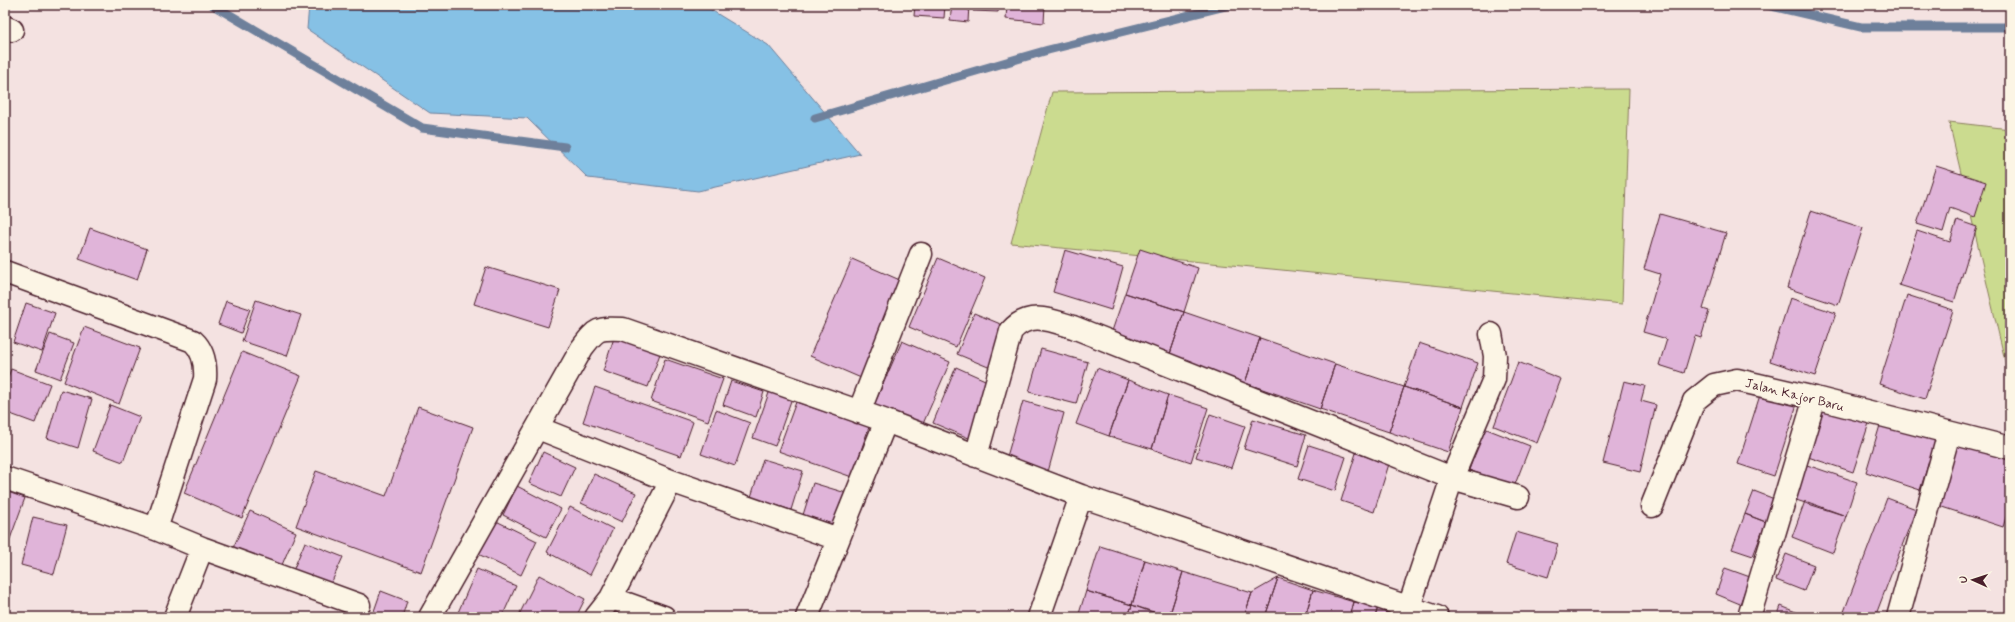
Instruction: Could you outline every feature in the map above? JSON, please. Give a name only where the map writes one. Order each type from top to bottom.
[{"type":"street","points":[[859,412],[921,254]]},
{"type":"street","points":[[5,272],[192,341],[200,347],[206,369],[205,379],[156,529]]},
{"type":"street","points":[[976,456],[1011,331],[1018,324],[1031,318],[1050,319],[1452,478],[1518,497]]},
{"type":"street","points":[[430,617],[582,348],[594,332],[604,328],[623,329],[886,421],[1081,496],[1437,617]]},
{"type":"street","points":[[1408,607],[1452,478],[1494,380],[1495,356],[1491,334]]},
{"type":"street","name":"Jalan Kajor Baru","points":[[1652,506],[1694,401],[1714,385],[1737,380],[1815,398],[2010,448]]},
{"type":"street","points":[[1749,617],[1815,398]]},
{"type":"street","points":[[807,617],[886,421]]},
{"type":"street","points":[[538,428],[671,481],[838,539]]},
{"type":"street","points":[[1898,617],[1949,433]]},
{"type":"street","points":[[5,478],[156,529],[202,548],[359,605]]},
{"type":"street","points":[[596,617],[611,598],[671,481]]},
{"type":"street","points":[[1039,617],[1081,496]]},
{"type":"street","points":[[176,617],[202,548]]},
{"type":"street","points":[[611,598],[664,617]]},
{"type":"green space","points":[[1629,89],[1622,304],[1011,243],[1052,92]]},
{"type":"green space","points":[[1949,122],[2010,129],[2010,382]]},
{"type":"water","points":[[309,5],[703,5],[768,45],[860,154],[698,191],[588,178],[527,118],[430,113],[307,29]]},
{"type":"building","points":[[915,5],[945,5],[944,18],[914,16]]},
{"type":"building","points":[[952,5],[969,5],[968,22],[950,20]]},
{"type":"building","points":[[974,5],[999,5],[998,12],[973,11]]},
{"type":"building","points":[[1007,5],[1045,5],[1044,23],[1006,19]]},
{"type":"building","points":[[1936,166],[1986,182],[1975,217],[1950,208],[1943,232],[1917,224]]},
{"type":"building","points":[[1811,211],[1863,228],[1838,305],[1787,288]]},
{"type":"building","points":[[1660,214],[1726,233],[1703,309],[1709,311],[1701,338],[1695,336],[1684,373],[1659,365],[1667,339],[1643,332],[1660,274],[1644,269]]},
{"type":"building","points":[[1957,220],[1977,227],[1954,302],[1899,285],[1917,231],[1950,242]]},
{"type":"building","points":[[90,228],[147,249],[137,280],[79,259]]},
{"type":"building","points":[[1140,249],[1198,268],[1184,312],[1125,293]]},
{"type":"building","points":[[1065,250],[1123,267],[1111,310],[1053,292]]},
{"type":"building","points":[[938,258],[985,278],[956,347],[909,327]]},
{"type":"building","points":[[852,259],[902,281],[861,378],[810,356]]},
{"type":"building","points":[[486,267],[560,290],[548,327],[474,304]]},
{"type":"building","points":[[1125,293],[1184,312],[1169,357],[1110,337]]},
{"type":"building","points":[[1907,295],[1953,310],[1925,399],[1879,384]]},
{"type":"building","points":[[1790,298],[1836,313],[1815,376],[1770,361]]},
{"type":"building","points":[[256,300],[301,315],[287,356],[242,341]]},
{"type":"building","points":[[226,301],[250,309],[241,333],[218,324]]},
{"type":"building","points":[[26,303],[55,313],[42,352],[13,342]]},
{"type":"building","points":[[1184,312],[1260,338],[1245,383],[1169,357]]},
{"type":"building","points":[[974,313],[1010,328],[993,369],[957,354]]},
{"type":"building","points":[[84,327],[140,348],[119,404],[64,382]]},
{"type":"building","points":[[50,334],[74,343],[60,379],[36,370]]},
{"type":"building","points":[[615,335],[661,351],[648,387],[603,371]]},
{"type":"building","points":[[1260,338],[1335,364],[1320,409],[1245,383]]},
{"type":"building","points":[[902,341],[950,362],[922,426],[874,405]]},
{"type":"building","points":[[1419,343],[1478,363],[1463,407],[1404,387]]},
{"type":"building","points":[[1041,349],[1088,362],[1076,404],[1029,392]]},
{"type":"building","points":[[242,352],[301,376],[242,518],[184,493]]},
{"type":"building","points":[[665,359],[723,379],[708,421],[651,401]]},
{"type":"building","points":[[1518,362],[1561,379],[1537,443],[1494,426]]},
{"type":"building","points":[[1335,364],[1404,387],[1389,432],[1320,409]]},
{"type":"building","points":[[956,367],[994,384],[971,439],[933,423]]},
{"type":"building","points":[[1097,368],[1128,380],[1109,436],[1076,424]]},
{"type":"building","points":[[11,369],[50,384],[35,423],[5,412],[5,385]]},
{"type":"building","points":[[1128,380],[1168,395],[1152,449],[1109,436]]},
{"type":"building","points":[[731,381],[764,392],[756,417],[723,405]]},
{"type":"building","points":[[1624,381],[1645,386],[1641,401],[1656,405],[1640,472],[1603,463]]},
{"type":"building","points":[[595,387],[693,422],[681,456],[583,422]]},
{"type":"building","points":[[771,387],[793,395],[775,446],[753,438]]},
{"type":"building","points":[[1404,387],[1463,407],[1448,452],[1389,432]]},
{"type":"building","points":[[61,390],[92,399],[78,448],[47,438]]},
{"type":"building","points":[[1761,392],[1797,404],[1774,476],[1738,464]]},
{"type":"building","points":[[1168,395],[1208,408],[1191,462],[1152,449]]},
{"type":"building","points":[[1023,401],[1064,413],[1048,472],[1006,460]]},
{"type":"building","points":[[796,402],[869,427],[852,477],[778,451]]},
{"type":"building","points":[[110,405],[140,417],[123,462],[93,451]]},
{"type":"building","points":[[1825,406],[1870,420],[1853,472],[1808,457]]},
{"type":"building","points":[[418,407],[473,427],[421,572],[296,526],[316,471],[386,496]]},
{"type":"building","points":[[716,410],[750,423],[735,466],[701,454]]},
{"type":"building","points":[[1210,414],[1245,426],[1231,468],[1196,457]]},
{"type":"building","points":[[1253,419],[1306,435],[1297,466],[1244,449]]},
{"type":"building","points":[[1881,422],[1936,440],[1920,490],[1866,472]]},
{"type":"building","points":[[1484,428],[1530,446],[1514,487],[1469,470]]},
{"type":"building","points":[[1957,441],[2010,458],[2010,504],[2003,527],[1936,505]]},
{"type":"building","points":[[1309,445],[1346,457],[1335,491],[1298,479]]},
{"type":"building","points":[[543,452],[575,467],[561,497],[529,483]]},
{"type":"building","points":[[1356,453],[1389,464],[1374,512],[1341,501]]},
{"type":"building","points":[[763,459],[803,471],[791,510],[751,497]]},
{"type":"building","points":[[1804,464],[1857,482],[1846,516],[1793,499]]},
{"type":"building","points":[[594,474],[636,493],[622,522],[581,503]]},
{"type":"building","points":[[813,483],[846,493],[836,525],[803,515]]},
{"type":"building","points":[[517,486],[561,509],[546,537],[503,515]]},
{"type":"building","points":[[5,491],[25,498],[10,539],[5,537]]},
{"type":"building","points":[[1754,491],[1777,500],[1768,523],[1745,514]]},
{"type":"building","points":[[1887,498],[1916,509],[1875,617],[1842,617]]},
{"type":"building","points":[[1805,501],[1846,516],[1833,553],[1792,537]]},
{"type":"building","points":[[570,507],[613,529],[590,575],[547,552]]},
{"type":"building","points":[[250,511],[296,532],[279,572],[232,550]]},
{"type":"building","points":[[1745,514],[1766,522],[1753,556],[1732,549]]},
{"type":"building","points":[[33,517],[67,525],[54,574],[21,565]]},
{"type":"building","points":[[490,518],[537,541],[521,575],[474,552]]},
{"type":"building","points":[[1516,532],[1558,544],[1548,577],[1506,564]]},
{"type":"building","points":[[305,542],[343,557],[329,588],[292,573]]},
{"type":"building","points":[[1100,546],[1145,560],[1132,605],[1086,591]]},
{"type":"building","points":[[1786,554],[1814,565],[1804,591],[1776,580]]},
{"type":"building","points":[[1145,560],[1183,572],[1169,617],[1132,605]]},
{"type":"building","points":[[1725,568],[1750,577],[1740,604],[1716,594]]},
{"type":"building","points":[[477,569],[516,586],[502,617],[456,617]]},
{"type":"building","points":[[1183,572],[1252,593],[1244,617],[1169,617]]},
{"type":"building","points":[[539,575],[585,599],[576,617],[518,617]]},
{"type":"building","points":[[1278,578],[1313,590],[1305,617],[1265,617]]},
{"type":"building","points":[[1278,578],[1265,617],[1244,617],[1252,593]]},
{"type":"building","points":[[1313,590],[1354,602],[1350,617],[1305,617]]},
{"type":"building","points":[[381,591],[407,601],[402,617],[381,617],[373,614]]},
{"type":"building","points":[[1086,591],[1132,605],[1128,617],[1078,617]]},
{"type":"building","points":[[1354,602],[1378,607],[1375,617],[1350,617]]},
{"type":"building","points":[[1132,605],[1165,617],[1128,617]]},
{"type":"building","points":[[1781,606],[1808,617],[1777,617]]},
{"type":"building","points":[[1378,607],[1411,617],[1375,617]]},
{"type":"waterway","points":[[213,5],[422,128],[565,147]]},
{"type":"waterway","points":[[815,118],[1048,50],[1230,5]]},
{"type":"waterway","points":[[1767,5],[1861,27],[2010,27]]}]
